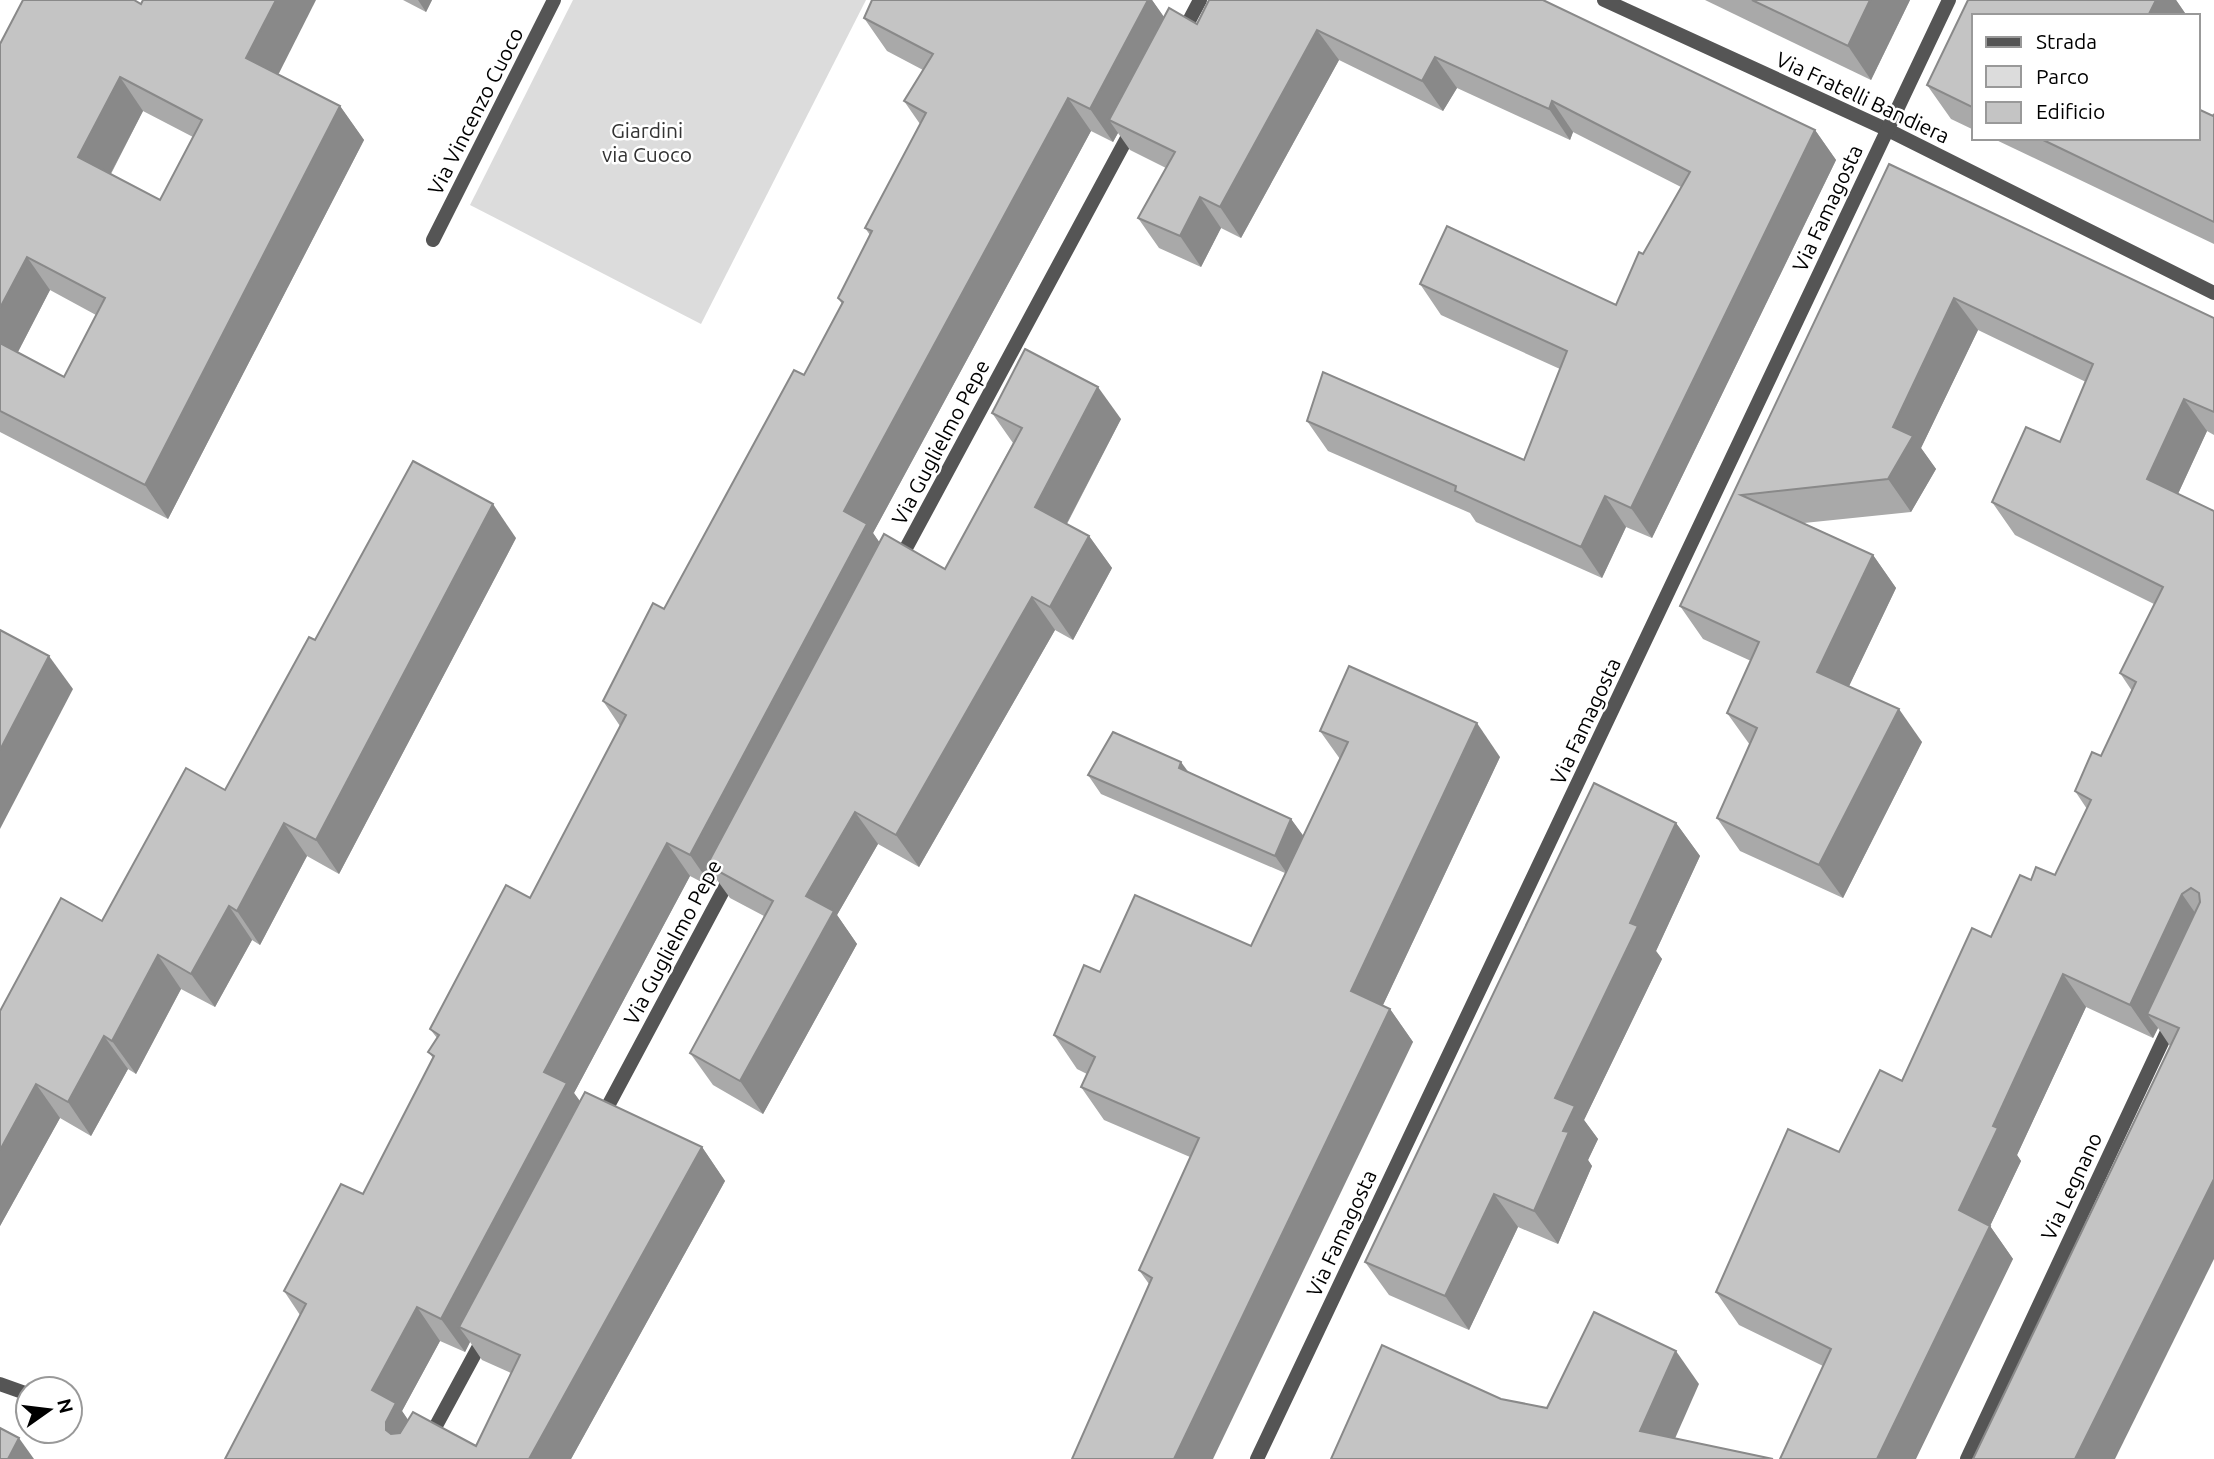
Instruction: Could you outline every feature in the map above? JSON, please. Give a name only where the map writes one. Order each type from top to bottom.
[{"type":"street","name":"Via Vincenzo Cuoco","points":[[433,240],[554,0]]},
{"type":"street","points":[[1174,49],[1200,0]]},
{"type":"street","name":"Via Fratelli Bandiera","points":[[1604,0],[1888,130],[2214,293]]},
{"type":"street","name":"Via Famagosta","points":[[1257,1459],[1950,0]]},
{"type":"street","name":"Via Guglielmo Pepe","points":[[891,576],[1141,110]]},
{"type":"street","name":"Via Guglielmo Pepe","points":[[596,1128],[740,858]]},
{"type":"street","name":"Via Legnano","points":[[1967,1459],[2179,1006]]},
{"type":"street","points":[[418,1459],[491,1324]]},
{"type":"green space","name":"Giardini via Cuoco","points":[[573,0],[866,0],[701,324],[470,205]]},
{"type":"building","points":[[23,0],[134,0],[141,4],[143,0],[276,0],[246,58],[340,106],[145,485],[0,411],[0,343],[64,377],[105,298],[27,257],[0,308],[0,44]],"holes":[[[120,77],[202,120],[160,200],[78,157]]]},
{"type":"building","points":[[872,0],[1148,0],[1090,109],[1068,98],[844,511],[867,524],[690,855],[667,843],[544,1072],[567,1083],[441,1319],[417,1307],[372,1390],[396,1403],[386,1422],[386,1430],[391,1434],[400,1433],[413,1412],[476,1446],[520,1355],[459,1327],[585,1092],[702,1147],[529,1459],[225,1459],[306,1304],[284,1291],[341,1184],[363,1194],[434,1056],[428,1052],[439,1035],[430,1029],[506,885],[530,898],[626,715],[603,701],[653,603],[664,609],[794,370],[804,375],[843,302],[838,298],[872,231],[865,228],[926,113],[904,101],[933,54],[864,18]]},
{"type":"building","points":[[1209,0],[1543,0],[1815,130],[1631,508],[1605,496],[1581,547],[1455,491],[1456,486],[1307,421],[1323,372],[1524,460],[1567,351],[1420,284],[1447,226],[1616,305],[1639,252],[1643,254],[1690,172],[1552,101],[1549,109],[1435,57],[1422,81],[1317,30],[1220,207],[1200,197],[1180,236],[1138,218],[1175,152],[1109,120],[1169,8],[1197,24]]},
{"type":"building","points":[[1752,0],[1870,0],[1848,46]]},
{"type":"building","points":[[1968,0],[2156,0],[2149,14],[1972,14],[1972,107],[1927,85]]},
{"type":"building","points":[[2200,110],[2213,116],[2214,114],[2214,222],[2043,140],[2200,140]]},
{"type":"building","points":[[1889,164],[2214,318],[2214,412],[2184,399],[2147,479],[2214,511],[2214,1179],[2075,1459],[1973,1459],[2179,1028],[2147,1014],[2200,902],[2199,893],[2191,888],[2182,894],[2130,1005],[2063,974],[1993,1126],[1998,1128],[1959,1210],[1990,1226],[1877,1459],[1780,1459],[1831,1349],[1716,1292],[1788,1129],[1839,1152],[1880,1070],[1902,1081],[1972,928],[1991,937],[2020,875],[2031,880],[2036,867],[2055,875],[2091,800],[2075,791],[2092,752],[2101,756],[2136,682],[2120,673],[2163,587],[1992,502],[2026,427],[2060,442],[2093,364],[1954,298],[1893,427],[1913,436],[1888,479],[1741,495],[1873,555],[1817,672],[1899,709],[1819,865],[1717,818],[1757,728],[1727,713],[1759,642],[1680,606]]},
{"type":"building","points":[[1025,349],[1098,387],[1035,507],[1089,536],[1050,607],[1032,597],[896,835],[855,812],[806,896],[834,911],[740,1081],[690,1053],[773,901],[707,865],[884,534],[945,569],[1022,428],[992,413]]},
{"type":"building","points":[[413,461],[493,504],[316,840],[284,823],[237,911],[229,906],[191,974],[158,955],[112,1041],[104,1036],[68,1102],[36,1084],[0,1150],[0,1011],[61,898],[102,921],[186,768],[225,790],[309,637],[315,640]]},
{"type":"building","points":[[0,630],[49,656],[0,750]]},
{"type":"building","points":[[1349,666],[1477,723],[1351,991],[1390,1009],[1174,1459],[1072,1459],[1152,1278],[1139,1270],[1199,1138],[1081,1087],[1095,1057],[1054,1035],[1084,965],[1100,972],[1135,895],[1251,946],[1348,742],[1320,731]]},
{"type":"building","points":[[1113,732],[1181,762],[1179,768],[1291,819],[1275,856],[1088,775]]},
{"type":"building","points":[[1594,783],[1676,823],[1630,923],[1638,926],[1555,1098],[1575,1106],[1563,1131],[1569,1132],[1534,1211],[1494,1194],[1445,1296],[1365,1262]]},
{"type":"building","points":[[1594,1312],[1676,1351],[1640,1431],[1773,1459],[1331,1459],[1382,1345],[1501,1399],[1547,1408]]},
{"type":"building","points":[[0,1428],[14,1435],[15,1445],[8,1459],[0,1459]]}]
